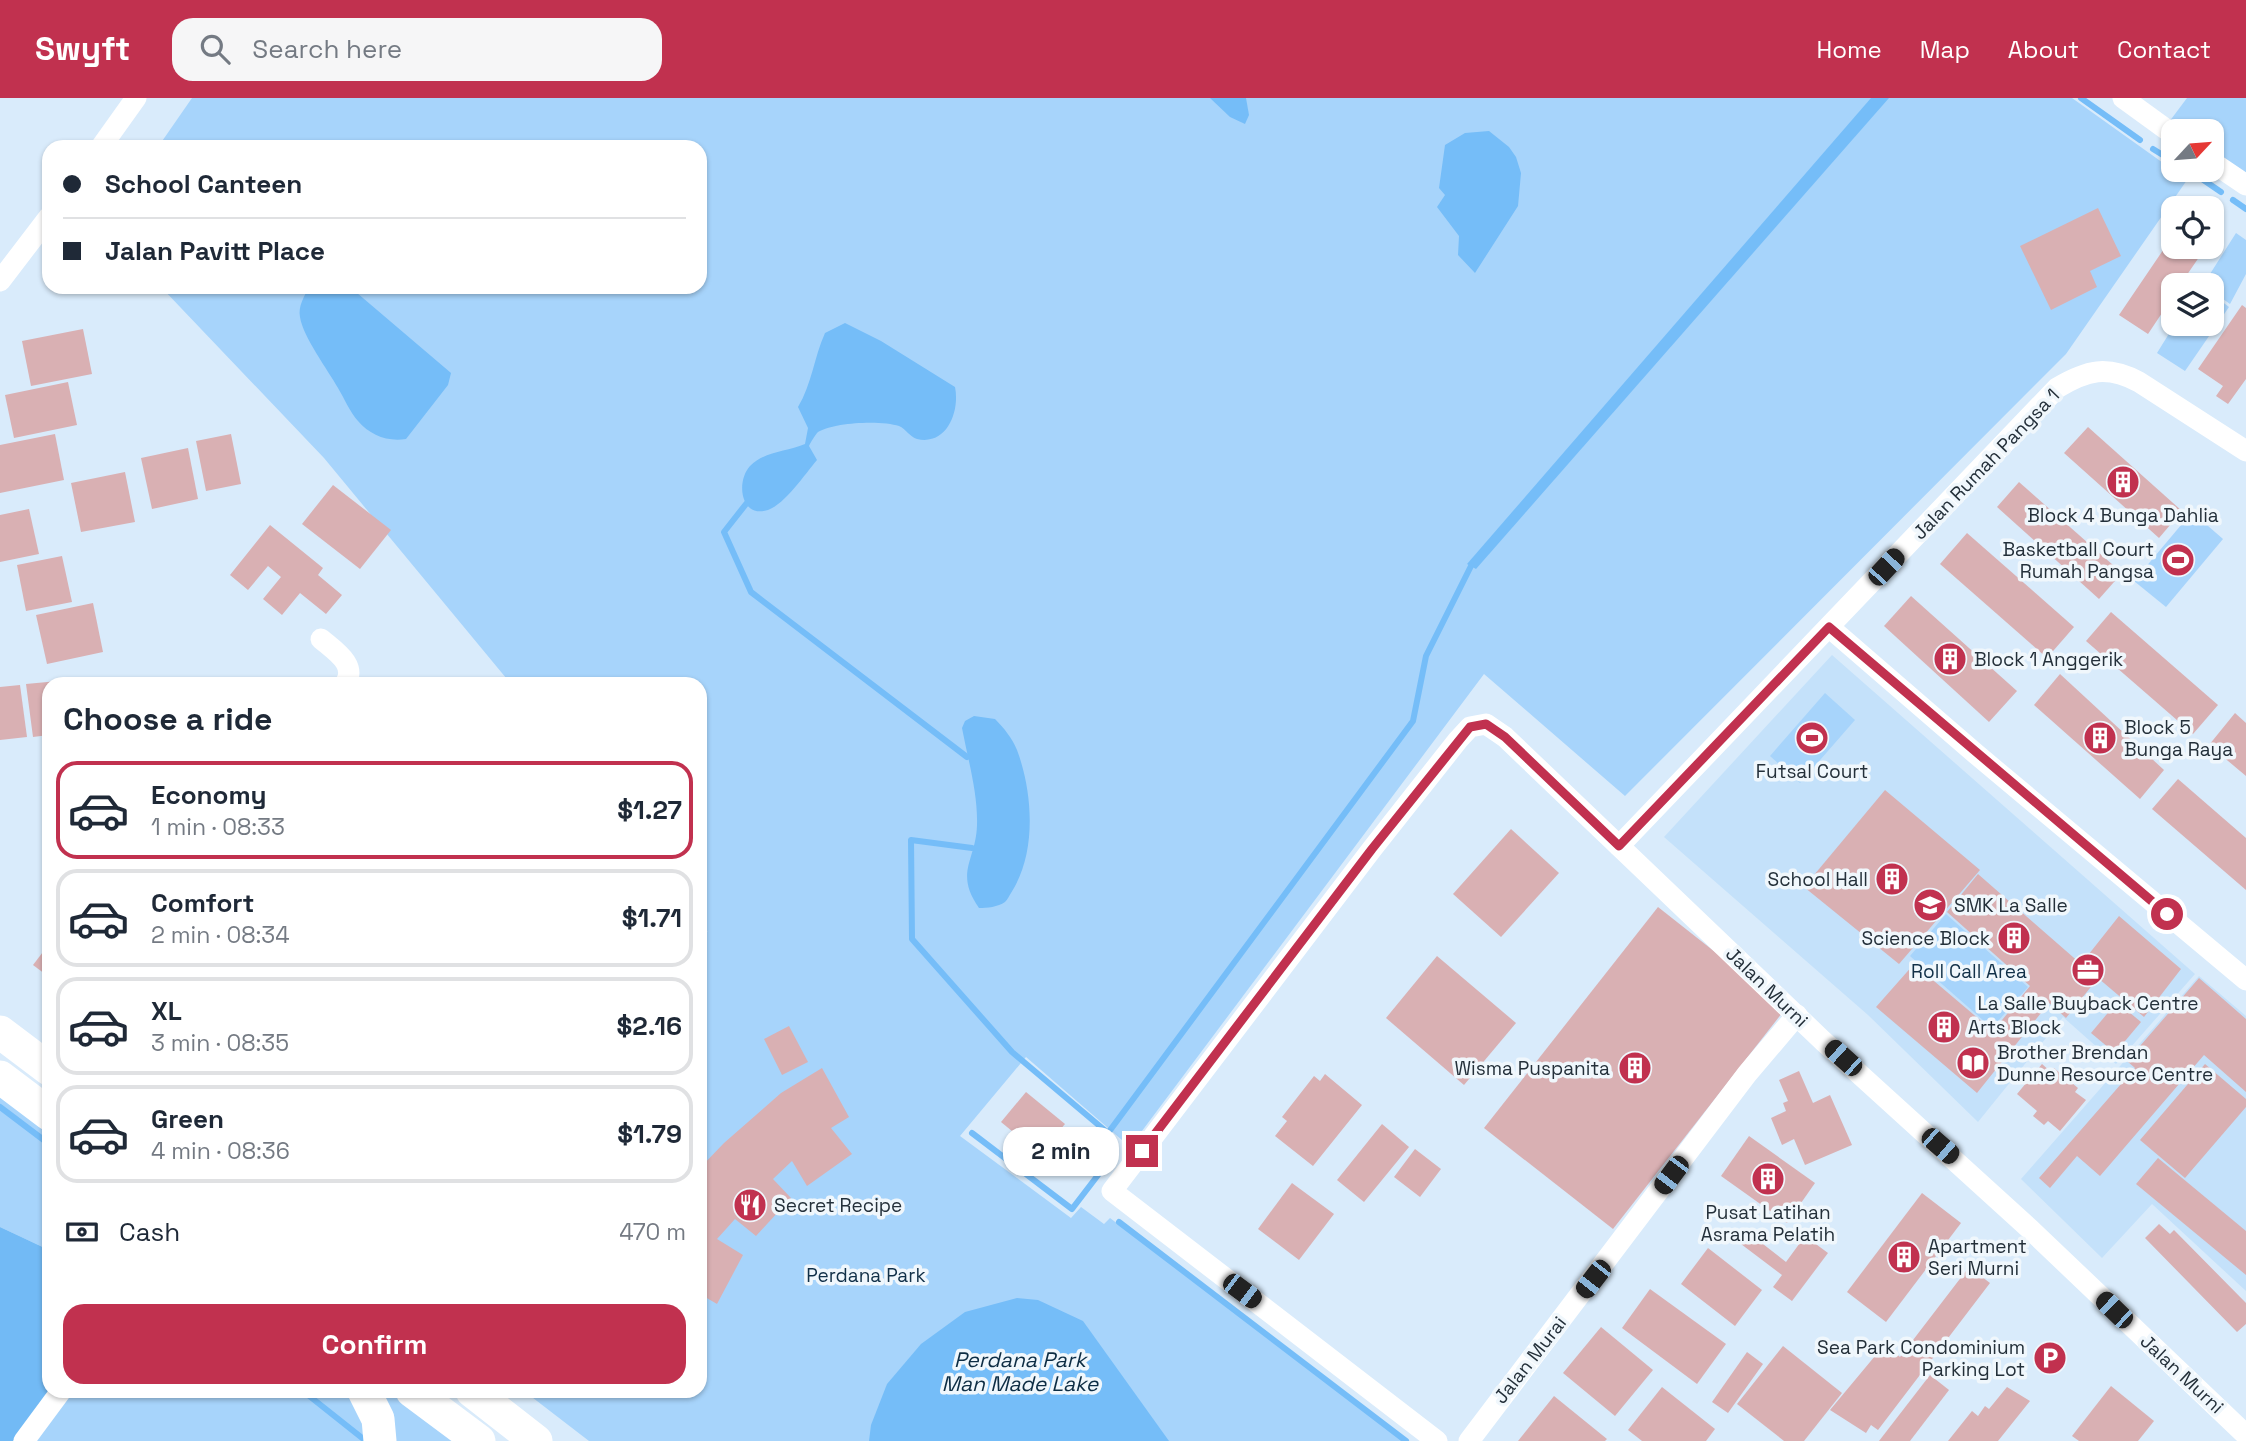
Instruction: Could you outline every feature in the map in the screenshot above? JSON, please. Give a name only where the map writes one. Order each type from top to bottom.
[{"type":"main road","points":[[0,1031],[42,1064]]},
{"type":"main road","points":[[0,1077],[42,1109]]},
{"type":"main road","points":[[368,1398],[378,1419],[380,1441]]},
{"type":"main road","points":[[421,1398],[479,1441]]},
{"type":"main road","points":[[481,1398],[536,1441]]},
{"type":"street","points":[[106,140],[136,98]]},
{"type":"street","points":[[2123,98],[2161,126]]},
{"type":"street","points":[[2224,170],[2246,185]]},
{"type":"street","points":[[0,281],[42,226]]},
{"type":"street","name":"Jalan Rumah Pangsa 1","points":[[1619,846],[2057,388],[2078,376],[2101,371],[2121,373],[2246,451]]},
{"type":"street","points":[[1829,627],[2246,980]]},
{"type":"street","points":[[321,639],[343,657],[349,667],[349,677]]},
{"type":"street","name":"Jalan Murni","points":[[1437,1441],[1112,1191],[1458,740],[1470,727],[1486,724],[1505,737],[1797,1015],[2031,1230],[2246,1435]]},
{"type":"street","name":"Jalan Murai","points":[[1469,1441],[1747,1074],[1797,1015]]},
{"type":"street","points":[[24,1441],[56,1398]]},
{"type":"shaded area","name":"SMK La Salle","points":[[1832,655],[2195,974],[2116,1064],[2063,1017],[1978,1122],[1868,1015],[1664,837]]},
{"type":"shaded area","points":[[2199,976],[2246,1016],[2246,1291],[2152,1204],[2102,1258],[2021,1179]]},
{"type":"shaded area","points":[[0,1227],[42,1247],[42,1398],[45,1398],[13,1441],[0,1441]]},
{"type":"green space","name":"Perdana Park","points":[[192,98],[2072,98],[2161,161],[2161,182],[2186,182],[2176,196],[2161,196],[2161,217],[2066,354],[1625,796],[1484,674],[1130,1147],[1026,1057],[960,1136],[1071,1218],[1081,1207],[1104,1224],[1110,1218],[1404,1441],[589,1441],[533,1398],[707,1398],[707,677],[505,677],[324,458],[168,294],[707,294],[707,140],[163,140]]},
{"type":"green space","points":[[2187,98],[2246,98],[2246,176],[2224,160],[2224,119],[2171,119]]},
{"type":"green space","points":[[2236,233],[2246,240],[2246,274],[2230,304],[2224,300],[2224,273],[2211,273],[2220,259],[2224,259],[2224,252]]},
{"type":"green space","points":[[2168,336],[2209,336],[2185,371],[2157,353]]},
{"type":"green space","name":"Basketball Court Rumah Pangsa","points":[[2192,512],[2223,539],[2166,607],[2134,581]]},
{"type":"green space","name":"Futsal Court","points":[[1825,693],[1855,720],[1800,783],[1770,756]]},
{"type":"green space","name":"Roll Call Area","points":[[1946,914],[2028,987],[1992,1028],[1910,956]]},
{"type":"green space","points":[[0,1093],[42,1126],[42,1247],[0,1227]]},
{"type":"green space","points":[[66,1398],[354,1398],[369,1441],[34,1441]]},
{"type":"green space","points":[[378,1398],[398,1398],[453,1441],[393,1441]]},
{"type":"water","points":[[1210,98],[1246,98],[1249,115],[1245,124],[1230,117]]},
{"type":"water","points":[[1871,98],[1889,98],[1476,569],[1467,564]]},
{"type":"water","points":[[1489,131],[1509,147],[1516,157],[1521,173],[1518,206],[1475,273],[1458,255],[1459,236],[1437,207],[1445,195],[1439,188],[1445,145],[1465,133]]},
{"type":"water","points":[[306,294],[358,294],[451,373],[448,385],[406,439],[373,434],[352,413],[302,325],[302,302]]},
{"type":"water","points":[[845,323],[881,341],[955,387],[955,406],[949,425],[944,432],[927,440],[917,439],[899,426],[891,424],[858,423],[825,429],[818,432],[809,446],[817,460],[788,495],[768,510],[751,509],[743,497],[743,480],[746,473],[750,466],[762,457],[805,444],[808,428],[798,407],[807,389],[825,333]]},
{"type":"water","points":[[974,716],[995,719],[1017,750],[1026,785],[1030,823],[1025,860],[1011,893],[1005,902],[982,908],[979,908],[972,896],[967,875],[976,837],[977,813],[962,728],[965,721]]},
{"type":"water","name":"Perdana Park Man Made Lake","points":[[1017,1298],[1038,1300],[1083,1321],[1169,1441],[869,1441],[871,1425],[887,1384],[921,1344],[965,1312]]},
{"type":"building","points":[[2098,208],[2121,256],[2090,271],[2097,287],[2051,310],[2020,246]]},
{"type":"building","points":[[2161,253],[2161,259],[2198,259],[2188,273],[2161,273],[2161,314],[2148,334],[2119,315]]},
{"type":"building","points":[[2242,305],[2246,308],[2246,379],[2228,404],[2216,396],[2223,386],[2198,369],[2221,336],[2224,336],[2224,331]]},
{"type":"building","points":[[83,329],[92,374],[31,386],[22,341]]},
{"type":"building","points":[[68,382],[77,425],[14,438],[5,395]]},
{"type":"building","name":"Block 4 Bunga Dahlia","points":[[2088,427],[2182,511],[2159,538],[2064,453]]},
{"type":"building","points":[[55,434],[64,480],[0,493],[0,445]]},
{"type":"building","points":[[231,434],[241,484],[206,491],[196,441]]},
{"type":"building","points":[[188,448],[198,499],[152,509],[141,458]]},
{"type":"building","points":[[125,472],[135,522],[81,532],[71,483]]},
{"type":"building","points":[[2019,482],[2122,573],[2099,599],[1997,507]]},
{"type":"building","points":[[333,485],[391,530],[360,569],[302,524]]},
{"type":"building","points":[[29,509],[39,554],[0,562],[0,515]]},
{"type":"building","points":[[270,525],[323,568],[318,575],[342,595],[326,614],[300,593],[282,615],[263,599],[281,577],[268,566],[248,590],[230,575]]},
{"type":"building","points":[[1967,533],[2074,627],[2047,658],[1940,564]]},
{"type":"building","points":[[62,556],[72,602],[26,611],[17,565]]},
{"type":"building","name":"Block 1 Anggerik","points":[[1911,596],[2017,691],[1989,722],[1884,626]]},
{"type":"building","points":[[93,603],[103,652],[47,664],[36,615]]},
{"type":"building","points":[[2111,612],[2218,705],[2193,734],[2086,641]]},
{"type":"building","name":"Block 5 Bunga Raya","points":[[2060,674],[2164,770],[2140,799],[2034,705]]},
{"type":"building","points":[[42,682],[42,736],[33,737],[26,684]]},
{"type":"building","points":[[20,685],[27,737],[0,740],[0,687]]},
{"type":"building","points":[[2235,713],[2246,723],[2246,776],[2209,745]]},
{"type":"building","points":[[2178,779],[2246,838],[2246,890],[2152,809]]},
{"type":"building","name":"School Hall","points":[[1885,790],[1980,870],[1899,964],[1804,887]]},
{"type":"building","points":[[1511,829],[1559,873],[1501,937],[1453,894]]},
{"type":"building","points":[[1978,874],[2081,964],[2119,916],[2181,969],[2144,1017],[2098,978],[2066,1018],[2049,1003],[1977,1093],[1876,1007],[1914,964],[1993,1031],[2030,986],[1947,912]]},
{"type":"building","name":"Wisma Puspanita","points":[[1658,907],[1786,1008],[1613,1229],[1484,1128]]},
{"type":"building","points":[[42,953],[42,972],[33,965]]},
{"type":"building","points":[[1437,956],[1516,1023],[1464,1085],[1386,1018]]},
{"type":"building","points":[[2199,978],[2246,1019],[2246,1092],[2204,1055],[2100,1176],[2077,1156],[2050,1188],[2039,1178],[2135,1068],[2127,1061]]},
{"type":"building","points":[[2117,1002],[2141,1022],[2115,1053],[2091,1033]]},
{"type":"building","points":[[789,1026],[808,1062],[782,1075],[764,1039]]},
{"type":"building","points":[[2042,1064],[2051,1072],[2054,1068],[2078,1088],[2075,1092],[2086,1100],[2060,1131],[2048,1121],[2044,1125],[2033,1116],[2037,1111],[2017,1094]]},
{"type":"building","points":[[2205,1064],[2246,1099],[2246,1107],[2185,1178],[2140,1140]]},
{"type":"building","points":[[822,1068],[849,1117],[831,1128],[852,1154],[807,1186],[792,1161],[773,1179],[791,1198],[756,1236],[735,1219],[717,1239],[743,1255],[717,1304],[707,1298],[707,1161],[781,1093]]},
{"type":"building","points":[[1799,1071],[1813,1103],[1830,1095],[1852,1145],[1805,1165],[1794,1139],[1782,1145],[1771,1118],[1786,1111],[1783,1103],[1788,1101],[1779,1080]]},
{"type":"building","points":[[1325,1074],[1362,1105],[1313,1166],[1275,1136],[1287,1121],[1282,1117],[1314,1076],[1320,1081]]},
{"type":"building","points":[[1026,1092],[1065,1124],[1040,1154],[1001,1122]]},
{"type":"building","points":[[1382,1124],[1409,1147],[1364,1202],[1337,1180]]},
{"type":"building","name":"Pusat Latihan Asrama Pelatih","points":[[1749,1136],[1815,1183],[1787,1223],[1721,1176]]},
{"type":"building","points":[[1415,1149],[1441,1169],[1420,1197],[1394,1177]]},
{"type":"building","points":[[2158,1158],[2246,1231],[2246,1275],[2136,1184]]},
{"type":"building","points":[[1292,1183],[1334,1214],[1299,1260],[1258,1229]]},
{"type":"building","name":"Apartment Seri Murni","points":[[1922,1193],[1961,1223],[1886,1322],[1847,1292]]},
{"type":"building","points":[[2159,1224],[2170,1234],[2174,1230],[2246,1303],[2246,1324],[2237,1332],[2145,1238]]},
{"type":"building","points":[[1745,1230],[1786,1262],[1805,1236],[1828,1253],[1792,1301],[1773,1287],[1782,1275],[1737,1241]]},
{"type":"building","points":[[1708,1248],[1762,1290],[1735,1326],[1681,1284]]},
{"type":"building","points":[[1969,1267],[1990,1283],[1878,1430],[1871,1425],[1866,1433],[1830,1410],[1885,1344],[1900,1357]]},
{"type":"building","points":[[1650,1289],[1726,1344],[1697,1384],[1622,1328]]},
{"type":"building","points":[[1601,1327],[1653,1370],[1615,1416],[1563,1373]]},
{"type":"building","points":[[1783,1346],[1842,1393],[1804,1441],[1784,1441],[1737,1404]]},
{"type":"building","points":[[1747,1352],[1763,1364],[1728,1413],[1712,1402]]},
{"type":"building","points":[[1930,1375],[1949,1390],[1910,1441],[1879,1441]]},
{"type":"building","points":[[2111,1386],[2154,1421],[2138,1441],[2079,1441],[2072,1436]]},
{"type":"building","points":[[1662,1387],[1715,1429],[1706,1441],[1642,1441],[1628,1430]]},
{"type":"building","points":[[2007,1387],[2030,1401],[1998,1441],[1948,1441],[1972,1411],[1978,1416],[1985,1406],[1989,1409]]},
{"type":"building","points":[[1554,1396],[1607,1439],[1518,1441]]},
{"type":"waterway","points":[[2081,98],[2140,140]]},
{"type":"waterway","points":[[2153,149],[2161,154]]},
{"type":"waterway","points":[[2206,182],[2221,192]]},
{"type":"waterway","points":[[2233,200],[2246,209]]},
{"type":"waterway","points":[[746,504],[724,532],[751,592],[967,757]]},
{"type":"waterway","points":[[972,1133],[1072,1209],[1108,1162],[1108,1133],[1413,721],[1426,656],[1471,566]]},
{"type":"waterway","points":[[972,848],[911,840],[912,939],[1012,1052],[1108,1133]]},
{"type":"waterway","points":[[0,1107],[42,1139]]},
{"type":"waterway","points":[[1119,1222],[1406,1441]]},
{"type":"waterway","points":[[312,1398],[366,1441]]},
{"type":"place","name":"Block 4 Bunga Dahlia","points":[[2123,482]]},
{"type":"place","name":"Basketball Court Rumah Pangsa","points":[[2178,560]]},
{"type":"place","name":"Block 1 Anggerik","points":[[1950,659]]},
{"type":"place","name":"Futsal Court","points":[[1812,738]]},
{"type":"place","name":"Block 5 Bunga Raya","points":[[2100,738]]},
{"type":"place","name":"School Hall","points":[[1892,879]]},
{"type":"place","name":"SMK La Salle","points":[[1930,905]]},
{"type":"place","name":"Science Block","points":[[2014,938]]},
{"type":"place","name":"La Salle Buyback Centre","points":[[2088,970]]},
{"type":"place","name":"Arts Block","points":[[1944,1027]]},
{"type":"place","name":"Brother Brendan Dunne Resource Centre","points":[[1973,1063]]},
{"type":"place","name":"Wisma Puspanita","points":[[1635,1068]]},
{"type":"place","name":"Pusat Latihan Asrama Pelatih","points":[[1768,1179]]},
{"type":"place","name":"Secret Recipe","points":[[750,1205]]},
{"type":"place","name":"Apartment Seri Murni","points":[[1904,1257]]},
{"type":"place","name":"Sea Park Condominium Parking Lot","points":[[2050,1358]]},
{"type":"route","points":[[1142,1151],[1372,849],[1470,727],[1486,724],[1505,737],[1619,846],[1829,627],[2167,914]]}]
